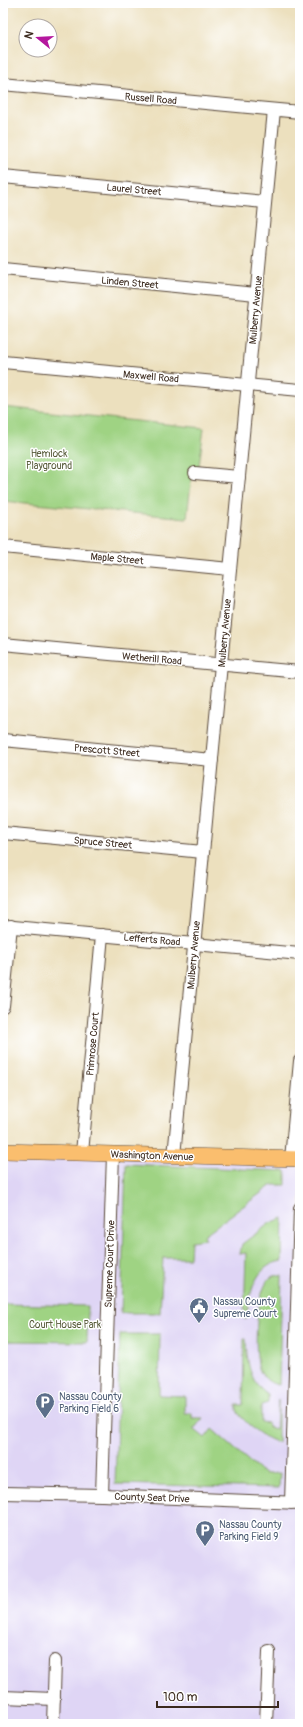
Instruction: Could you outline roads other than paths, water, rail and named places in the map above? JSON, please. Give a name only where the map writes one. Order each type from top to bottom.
[{"type":"main road","name":"Washington Avenue","points":[[3,1150],[295,1159]]},
{"type":"street","name":"Russell Road","points":[[3,84],[300,112]]},
{"type":"street","name":"Mulberry Avenue","points":[[174,1156],[274,110]]},
{"type":"street","name":"Laurel Street","points":[[3,177],[265,202]]},
{"type":"street","name":"Linden Street","points":[[3,269],[256,294]]},
{"type":"street","name":"Maxwell Road","points":[[3,362],[300,390]]},
{"type":"street","points":[[195,473],[239,477]]},
{"type":"street","name":"Maple Street","points":[[3,548],[230,569]]},
{"type":"street","name":"Wetherill Road","points":[[3,644],[300,672]]},
{"type":"street","name":"Prescott Street","points":[[3,740],[212,760]]},
{"type":"street","name":"Spruce Street","points":[[3,833],[203,852]]},
{"type":"street","points":[[3,1006],[7,926]]},
{"type":"street","name":"Lefferts Road","points":[[7,926],[300,954]]},
{"type":"street","name":"Primrose Court","points":[[82,1153],[102,935]]},
{"type":"street","points":[[295,1159],[300,1061]]},
{"type":"street","name":"Supreme Court Drive","points":[[102,1495],[113,1154]]},
{"type":"street","points":[[296,1503],[300,1208]]},
{"type":"street","name":"County Seat Drive","points":[[3,1493],[102,1495],[296,1503]]},
{"type":"street","points":[[266,1724],[269,1651]]},
{"type":"street","points":[[53,1724],[55,1661]]},
{"type":"street","points":[[3,1697],[54,1699]]},
{"type":"place","name":"Nassau County Supreme Court","points":[[199,1324]]},
{"type":"place","name":"Nassau County Parking Field 6","points":[[45,1419]]},
{"type":"place","name":"Nassau County Parking Field 9","points":[[205,1547]]},
{"type":"park label","name":"Hemlock Playground","points":[[49,458]]},
{"type":"park label","name":"Court House Park","points":[[65,1324]]}]
